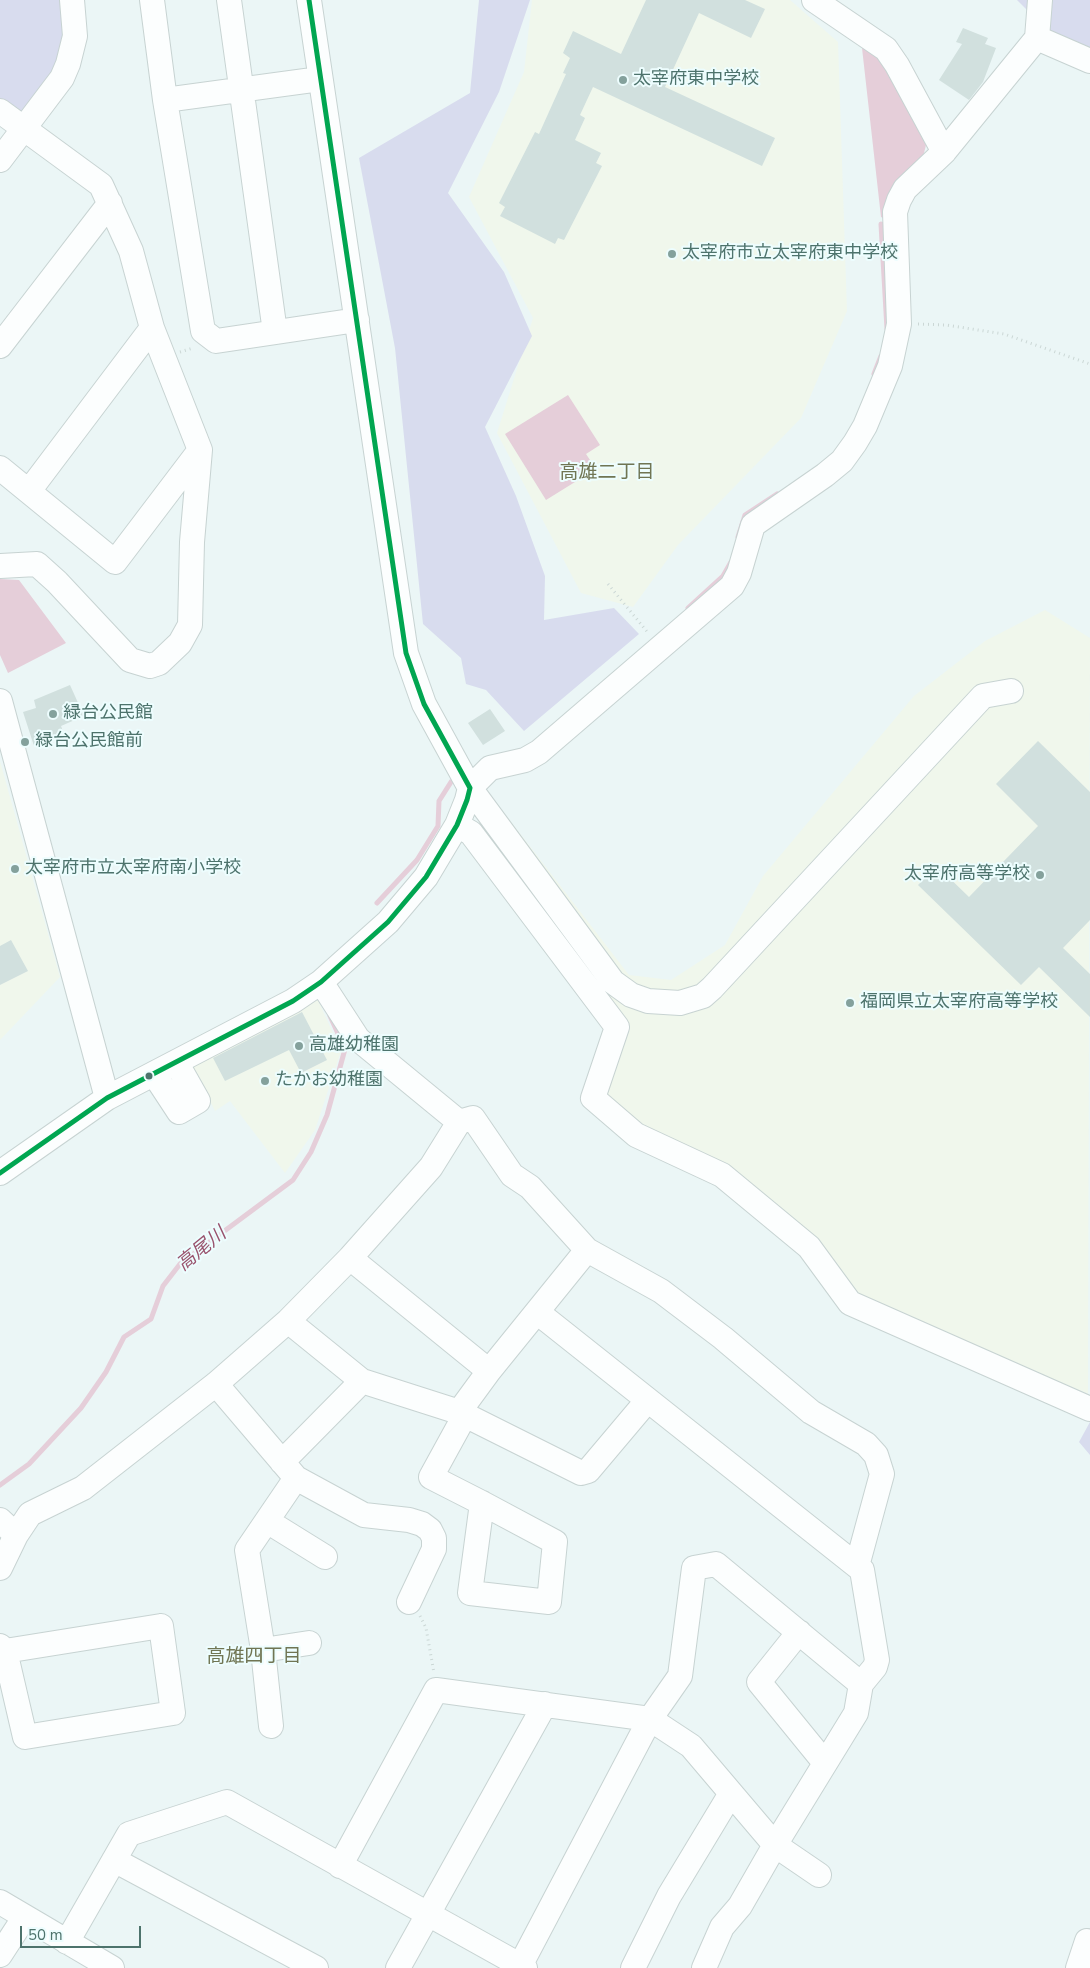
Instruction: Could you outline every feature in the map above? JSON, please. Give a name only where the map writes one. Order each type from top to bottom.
[{"type":"street","points":[[0,160],[62,78],[68,64],[75,36],[72,0]]},
{"type":"street","points":[[152,0],[165,100],[203,331],[216,341],[357,320]]},
{"type":"street","points":[[229,0],[275,332]]},
{"type":"street","points":[[309,0],[406,653],[424,704],[470,788],[613,982],[631,995],[648,1001],[680,1003],[703,996],[983,696],[1011,691]]},
{"type":"street","points":[[814,0],[886,49],[897,65],[944,152]]},
{"type":"street","points":[[0,1173],[107,1098],[293,1001],[321,982],[388,922],[426,877],[457,825],[470,788],[490,768],[525,760],[539,752],[732,586],[740,574],[753,524],[825,475],[842,461],[855,444],[865,426],[890,366],[899,324],[896,212],[905,189],[944,152],[1036,38],[1040,0]]},
{"type":"street","points":[[1036,38],[1090,61]]},
{"type":"street","points":[[165,100],[320,78]]},
{"type":"street","points":[[0,111],[101,185],[131,251],[152,328],[200,450],[192,542],[190,625],[180,643],[159,663],[150,666],[130,660],[57,582],[37,564],[0,566]]},
{"type":"street","points":[[0,346],[110,202]]},
{"type":"street","points":[[29,491],[152,328]]},
{"type":"street","points":[[0,468],[116,562],[200,450]]},
{"type":"street","points":[[1,705],[107,1098]]},
{"type":"street","points":[[457,825],[471,833],[617,1027],[593,1098],[636,1135],[722,1175],[808,1247],[850,1303],[1090,1409]]},
{"type":"street","points":[[321,982],[358,1039],[460,1122]]},
{"type":"street","points":[[154,1074],[178,1112],[198,1101],[176,1062]]},
{"type":"street","points":[[0,1568],[8,1527],[83,1488],[216,1384],[288,1321],[350,1258],[431,1167],[460,1122],[473,1118],[512,1175],[530,1187],[587,1250],[661,1291],[723,1338],[811,1412],[866,1444],[876,1455],[882,1474],[857,1566]]},
{"type":"street","points":[[482,1504],[470,1592],[549,1602],[555,1542],[431,1477],[462,1414],[489,1371],[587,1250]]},
{"type":"street","points":[[350,1258],[489,1371]]},
{"type":"street","points":[[537,1312],[862,1570],[877,1660],[875,1667],[861,1684],[856,1713],[740,1906],[722,1927],[704,1968]]},
{"type":"street","points":[[288,1321],[362,1381],[462,1414],[581,1473],[588,1471],[647,1401]]},
{"type":"street","points":[[271,1726],[263,1650],[247,1550],[267,1521],[289,1470],[362,1381]]},
{"type":"street","points":[[216,1384],[289,1470],[364,1515],[409,1520],[422,1524],[430,1530],[434,1538],[434,1549],[409,1602]]},
{"type":"street","points":[[267,1521],[325,1557]]},
{"type":"street","points":[[67,1942],[129,1834],[227,1802],[523,1967],[650,1719],[680,1676],[694,1568],[716,1564],[861,1684]]},
{"type":"street","points":[[161,1626],[173,1713],[25,1737],[2,1649],[161,1626]]},
{"type":"street","points":[[799,1632],[759,1682],[826,1763]]},
{"type":"street","points":[[263,1650],[309,1643]]},
{"type":"street","points":[[340,1866],[436,1690],[650,1719],[691,1746],[730,1795],[775,1846],[819,1875]]},
{"type":"street","points":[[398,1968],[545,1704]]},
{"type":"street","points":[[632,1968],[669,1896],[730,1795]]},
{"type":"street","points":[[114,1860],[316,1968]]},
{"type":"street","points":[[0,1902],[24,1918],[112,1968]]},
{"type":"street","points":[[0,1954],[24,1918]]},
{"type":"street","points":[[1078,1968],[1087,1941],[1090,1942]]},
{"type":"path","points":[[899,324],[946,325],[1004,334],[1090,364]]},
{"type":"path","points":[[163,357],[216,341]]},
{"type":"path","points":[[608,584],[661,648]]},
{"type":"path","points":[[409,1602],[426,1628],[432,1654],[436,1690]]},
{"type":"shaded area","points":[[0,0],[63,0],[68,26],[62,59],[28,113],[18,112],[0,98]]},
{"type":"shaded area","points":[[479,0],[530,0],[499,92],[448,193],[504,272],[532,336],[485,427],[516,496],[545,576],[544,620],[614,608],[639,634],[524,731],[486,690],[466,684],[461,658],[423,624],[395,348],[359,158],[470,93]]},
{"type":"shaded area","name":"太宰府市立太宰府東中学校","points":[[532,0],[790,0],[838,42],[847,311],[801,418],[678,545],[633,607],[581,593],[497,433],[533,318],[469,197],[524,72]]},
{"type":"shaded area","points":[[1017,0],[1090,0],[1090,53],[1051,34]]},
{"type":"shaded area","points":[[862,48],[873,52],[880,59],[926,145],[923,157],[893,187],[883,218],[881,217]]},
{"type":"shaded area","points":[[568,395],[600,445],[586,454],[596,469],[546,500],[505,434]]},
{"type":"shaded area","points":[[0,579],[19,580],[66,643],[8,673],[0,655]]},
{"type":"shaded area","name":"福岡県立太宰府高等学校","points":[[1045,610],[1090,638],[1088,1394],[855,1294],[826,1250],[726,1166],[646,1134],[601,1097],[626,1025],[485,839],[508,818],[629,975],[671,980],[725,945],[763,876],[914,696],[985,641]]},
{"type":"shaded area","name":"太宰府市立太宰府南小学校","points":[[0,761],[60,977],[0,1040]]},
{"type":"shaded area","name":"たかお幼稚園","points":[[318,1000],[341,1051],[315,1130],[285,1173],[230,1101],[215,1111],[191,1063]]},
{"type":"shaded area","points":[[1090,1422],[1090,1455],[1079,1442]]},
{"type":"building","points":[[646,0],[745,0],[765,9],[751,38],[699,13],[665,87],[775,138],[762,166],[593,87],[580,115],[585,118],[575,140],[601,153],[596,163],[602,166],[564,240],[558,238],[555,244],[500,216],[505,207],[499,203],[535,132],[539,134],[566,74],[563,73],[570,58],[563,53],[573,31],[621,54]]},
{"type":"building","points":[[963,28],[988,38],[985,44],[996,48],[983,82],[969,100],[939,80],[962,44],[956,42]]},
{"type":"building","name":"緑台公民館","points":[[70,685],[84,716],[61,726],[64,734],[34,746],[23,712],[36,708],[34,700]]},
{"type":"building","points":[[490,709],[505,731],[483,745],[468,723]]},
{"type":"building","name":"太宰府高等学校","points":[[1038,741],[1090,792],[1090,920],[1063,948],[1090,974],[1090,1017],[1039,967],[1021,985],[918,885],[937,866],[969,897],[1038,826],[996,784]]},
{"type":"building","points":[[11,940],[28,971],[0,985],[0,946]]},
{"type":"building","points":[[302,1012],[327,1060],[301,1073],[289,1050],[225,1081],[213,1058]]},
{"type":"waterway","points":[[881,224],[887,329]]},
{"type":"waterway","points":[[874,374],[881,356]]},
{"type":"waterway","points":[[738,537],[745,515],[777,494]]},
{"type":"waterway","points":[[688,608],[723,576],[731,562]]},
{"type":"waterway","points":[[377,903],[417,860],[438,826],[439,801],[451,782]]},
{"type":"waterway","name":"高尾川","points":[[0,1485],[29,1464],[81,1408],[106,1372],[124,1337],[151,1319],[163,1286],[180,1264],[293,1180],[311,1152],[327,1115],[345,1049],[330,1016]]},
{"type":"transit line","points":[[0,1173],[107,1098],[293,1001],[321,982],[388,922],[426,877],[457,825],[467,800],[470,788],[424,704],[406,653],[309,0]]},
{"type":"place","name":"太宰府東中学校","points":[[623,80]]},
{"type":"place","name":"太宰府市立太宰府東中学校","points":[[672,254]]},
{"type":"place","name":"緑台公民館","points":[[53,714]]},
{"type":"place","name":"緑台公民館前","points":[[25,742]]},
{"type":"place","name":"太宰府市立太宰府南小学校","points":[[15,869]]},
{"type":"place","name":"太宰府高等学校","points":[[1040,875]]},
{"type":"place","name":"福岡県立太宰府高等学校","points":[[850,1003]]},
{"type":"place","name":"高雄幼稚園","points":[[299,1046]]},
{"type":"place","name":"たかお幼稚園","points":[[265,1081]]},
{"type":"district","name":"高雄二丁目","points":[[607,473]]},
{"type":"district","name":"高雄四丁目","points":[[254,1657]]}]
